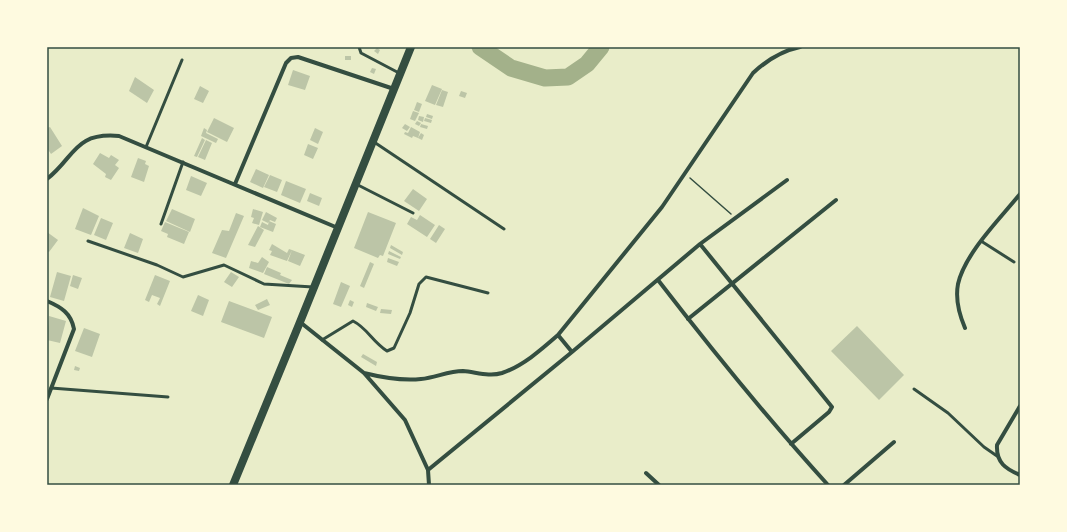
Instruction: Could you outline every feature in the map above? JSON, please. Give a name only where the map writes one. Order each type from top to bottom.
[{"type":"main road","points":[[232,485],[315,287],[411,47]]},
{"type":"street","points":[[364,373],[392,380],[423,379],[442,373],[463,371],[496,374],[509,370],[538,352],[558,335],[662,207],[753,73],[765,62],[779,54],[800,47]]},
{"type":"street","points":[[235,184],[286,64],[291,58],[298,57],[394,89]]},
{"type":"street","points":[[47,179],[71,152],[88,140],[108,135],[119,136],[146,146],[338,228]]},
{"type":"street","points":[[428,470],[572,352],[700,244],[787,180]]},
{"type":"street","points":[[965,328],[959,314],[957,300],[958,285],[962,270],[981,241],[1020,194]]},
{"type":"street","points":[[688,319],[836,200]]},
{"type":"street","points":[[700,244],[832,407],[829,412],[791,444]]},
{"type":"street","points":[[658,280],[688,319],[791,444],[828,485]]},
{"type":"street","points":[[47,301],[58,306],[67,313],[74,329],[47,399]]},
{"type":"street","points":[[300,322],[364,373],[405,420],[428,470],[429,485]]},
{"type":"street","points":[[558,335],[572,352]]},
{"type":"street","points":[[1020,406],[997,445],[997,456],[1003,466],[1020,476]]},
{"type":"street","points":[[844,485],[894,442]]},
{"type":"street","points":[[646,473],[659,485]]},
{"type":"lane","points":[[359,47],[361,53],[400,74]]},
{"type":"lane","points":[[146,146],[182,60]]},
{"type":"lane","points":[[374,141],[504,229]]},
{"type":"lane","points":[[161,224],[183,162]]},
{"type":"lane","points":[[356,184],[413,214]]},
{"type":"lane","points":[[88,241],[157,265],[183,276],[224,265],[264,284],[315,287]]},
{"type":"lane","points":[[981,241],[1014,262]]},
{"type":"lane","points":[[322,340],[353,321],[362,326],[375,343],[386,351],[394,348],[410,313],[419,284],[426,277],[488,293]]},
{"type":"lane","points":[[51,388],[168,397]]},
{"type":"lane","points":[[914,389],[948,413],[984,447],[997,456]]},
{"type":"path","points":[[685,173],[735,218]]},
{"type":"building","points":[[377,48],[380,50],[378,54],[374,51]]},
{"type":"building","points":[[345,56],[351,56],[351,60],[345,60]]},
{"type":"building","points":[[372,68],[376,69],[374,74],[370,72]]},
{"type":"building","points":[[293,70],[310,76],[305,90],[288,85]]},
{"type":"building","points":[[135,77],[154,90],[147,103],[129,91]]},
{"type":"building","points":[[432,85],[442,89],[435,105],[425,101]]},
{"type":"building","points":[[200,86],[209,91],[203,103],[194,99]]},
{"type":"building","points":[[442,90],[448,92],[443,107],[436,105]]},
{"type":"building","points":[[461,91],[467,93],[465,98],[459,96]]},
{"type":"building","points":[[417,102],[422,104],[419,112],[414,110]]},
{"type":"building","points":[[413,111],[419,113],[415,121],[410,119]]},
{"type":"building","points":[[427,114],[433,116],[432,119],[426,117]]},
{"type":"building","points":[[419,116],[424,117],[423,122],[418,120]]},
{"type":"building","points":[[214,118],[234,128],[227,142],[207,132]]},
{"type":"building","points":[[425,118],[432,120],[431,123],[424,121]]},
{"type":"building","points":[[417,121],[421,123],[419,126],[415,124]]},
{"type":"building","points":[[405,124],[410,127],[407,131],[402,128]]},
{"type":"building","points":[[421,124],[428,126],[427,129],[420,127]]},
{"type":"building","points":[[50,127],[62,146],[51,154],[47,148],[47,128]]},
{"type":"building","points":[[411,127],[420,132],[418,138],[413,136],[412,138],[404,134],[405,132],[408,133]]},
{"type":"building","points":[[204,128],[207,130],[206,133],[218,139],[216,143],[201,136]]},
{"type":"building","points":[[315,128],[323,132],[318,144],[310,140]]},
{"type":"building","points":[[421,133],[424,135],[422,140],[418,138]]},
{"type":"building","points":[[202,138],[205,140],[197,157],[194,156]]},
{"type":"building","points":[[206,140],[212,143],[205,160],[198,157]]},
{"type":"building","points":[[308,144],[318,148],[313,159],[304,155]]},
{"type":"building","points":[[100,153],[109,158],[111,155],[119,160],[115,165],[119,168],[111,180],[105,177],[106,174],[93,164]]},
{"type":"building","points":[[138,158],[146,161],[145,164],[149,166],[144,182],[131,177]]},
{"type":"building","points":[[256,169],[269,175],[263,188],[250,182]]},
{"type":"building","points":[[270,175],[282,180],[277,192],[264,187]]},
{"type":"building","points":[[191,176],[207,183],[201,196],[186,190]]},
{"type":"building","points":[[286,181],[306,189],[300,203],[281,195]]},
{"type":"building","points":[[413,189],[427,199],[419,211],[404,201]]},
{"type":"building","points":[[310,193],[322,198],[319,206],[307,201]]},
{"type":"building","points":[[83,208],[99,216],[91,235],[75,229]]},
{"type":"building","points":[[172,209],[195,219],[190,232],[166,221]]},
{"type":"building","points":[[253,209],[263,212],[259,225],[252,223],[254,218],[251,217]]},
{"type":"building","points":[[266,212],[277,218],[275,222],[270,220],[268,223],[262,220]]},
{"type":"building","points":[[368,212],[396,223],[383,256],[380,255],[378,258],[354,248]]},
{"type":"building","points":[[236,213],[244,216],[226,258],[212,253],[222,230],[229,231]]},
{"type":"building","points":[[420,215],[435,225],[427,237],[407,224],[411,217],[417,220]]},
{"type":"building","points":[[101,218],[113,223],[106,240],[94,235]]},
{"type":"building","points":[[269,221],[276,224],[273,232],[260,227],[262,222],[268,225]]},
{"type":"building","points":[[165,222],[189,232],[184,244],[167,237],[168,234],[161,231]]},
{"type":"building","points":[[439,225],[445,229],[436,243],[430,239]]},
{"type":"building","points":[[258,226],[264,230],[255,247],[248,245]]},
{"type":"building","points":[[47,232],[58,240],[49,252],[47,251]]},
{"type":"building","points":[[130,233],[143,239],[138,253],[124,248]]},
{"type":"building","points":[[272,244],[287,253],[289,249],[292,250],[287,261],[270,255],[272,251],[269,250]]},
{"type":"building","points":[[391,245],[403,252],[402,255],[390,248]]},
{"type":"building","points":[[292,250],[305,255],[300,266],[288,261]]},
{"type":"building","points":[[389,251],[401,257],[400,259],[388,254]]},
{"type":"building","points":[[262,257],[269,262],[263,273],[249,268],[251,261],[258,263]]},
{"type":"building","points":[[388,258],[399,262],[397,266],[387,262]]},
{"type":"building","points":[[370,262],[374,264],[364,288],[360,286]]},
{"type":"building","points":[[267,267],[292,280],[289,284],[264,274]]},
{"type":"building","points":[[57,272],[71,276],[64,301],[50,297]]},
{"type":"building","points":[[231,272],[239,277],[232,287],[224,282]]},
{"type":"building","points":[[73,275],[82,278],[78,289],[70,286]]},
{"type":"building","points":[[155,275],[170,281],[160,306],[157,304],[160,298],[152,295],[149,302],[145,300]]},
{"type":"building","points":[[341,282],[350,286],[341,307],[333,304]]},
{"type":"building","points":[[198,295],[209,300],[203,316],[191,311]]},
{"type":"building","points":[[267,299],[270,305],[258,310],[255,305]]},
{"type":"building","points":[[350,300],[354,302],[352,307],[348,305]]},
{"type":"building","points":[[229,301],[272,317],[264,338],[221,322]]},
{"type":"building","points":[[367,303],[378,307],[376,311],[366,307]]},
{"type":"building","points":[[381,309],[392,310],[391,314],[380,313]]},
{"type":"building","points":[[49,316],[66,321],[60,343],[47,340]]},
{"type":"building","points":[[857,326],[904,375],[879,400],[831,351]]},
{"type":"building","points":[[84,328],[100,334],[92,357],[75,351]]},
{"type":"building","points":[[363,354],[377,362],[376,366],[361,357]]},
{"type":"building","points":[[75,366],[80,368],[79,371],[74,370]]},
{"type":"waterway","points":[[480,47],[511,68],[545,78],[568,77],[587,64],[601,47]]}]
